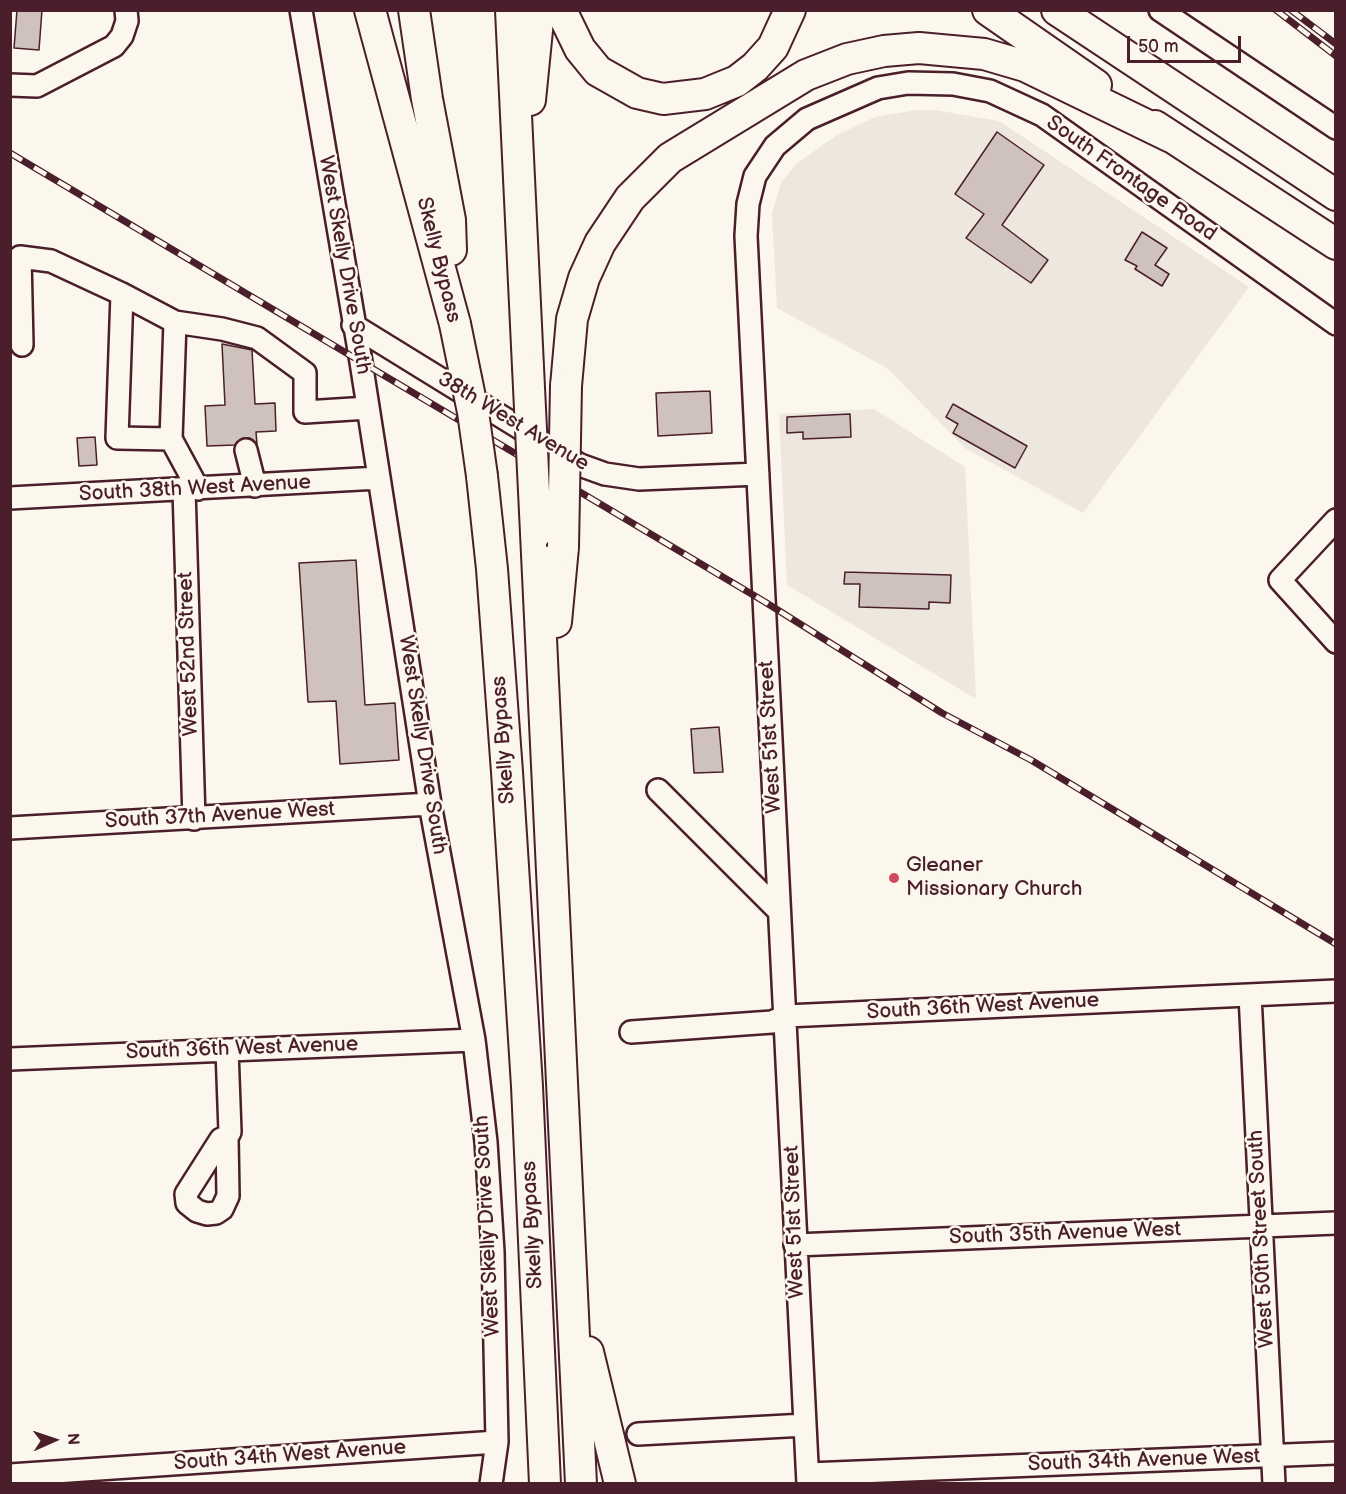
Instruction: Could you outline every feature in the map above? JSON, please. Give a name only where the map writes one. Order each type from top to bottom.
[{"type":"highway","name":"Skelly Bypass","points":[[370,10],[455,324],[473,412],[482,476],[492,569],[510,819],[526,1086],[545,1484]]},
{"type":"highway","points":[[414,10],[427,99],[450,220],[455,324]]},
{"type":"highway","name":"Skelly Bypass","points":[[511,10],[582,1484]]},
{"type":"highway","points":[[520,190],[539,10]]},
{"type":"highway","points":[[561,10],[580,50],[598,71],[637,93],[663,99],[705,94],[736,81],[755,68],[773,46],[790,10]]},
{"type":"highway","points":[[988,10],[1171,137],[1335,244]]},
{"type":"highway","points":[[1057,10],[1335,195]]},
{"type":"highway","points":[[546,727],[563,546],[566,386],[572,319],[584,278],[600,243],[630,198],[670,158],[806,75],[847,58],[884,51],[919,48],[984,54],[1025,66],[1171,137]]},
{"type":"highway","points":[[571,1282],[620,1484]]},
{"type":"street","points":[[10,85],[38,86],[114,46],[122,36],[127,21],[126,10]]},
{"type":"street","name":"West Skelly Drive South","points":[[301,10],[368,408],[430,804],[474,1040],[486,1142],[493,1252],[497,1442],[491,1484]]},
{"type":"street","points":[[1160,10],[1335,128]]},
{"type":"street","name":"South Frontage Road","points":[[908,83],[952,84],[990,91],[1042,115],[1335,324]]},
{"type":"street","name":"West 51st Street","points":[[808,1479],[746,236],[748,204],[755,176],[775,146],[807,119],[878,88],[908,83]]},
{"type":"street","points":[[22,345],[20,257],[51,261],[175,322],[222,329],[257,338],[306,373],[306,412],[368,408]]},
{"type":"street","points":[[122,294],[117,438],[171,439]]},
{"type":"street","points":[[175,322],[171,439],[191,489]]},
{"type":"street","name":"38th West Avenue","points":[[353,325],[580,465],[605,474],[648,479],[758,474]]},
{"type":"street","points":[[246,450],[255,486]]},
{"type":"street","name":"South 38th West Avenue","points":[[10,498],[379,478]]},
{"type":"street","name":"West 52nd Street","points":[[191,489],[194,819]]},
{"type":"street","points":[[1335,519],[1280,580],[1335,642]]},
{"type":"street","points":[[658,790],[778,910]]},
{"type":"street","name":"South 37th Avenue West","points":[[10,828],[430,804]]},
{"type":"street","name":"South 36th West Avenue","points":[[631,1032],[772,1022],[786,1016],[1335,991]]},
{"type":"street","name":"West 50th Street South","points":[[1250,995],[1274,1484]]},
{"type":"street","name":"South 36th West Avenue","points":[[10,1059],[474,1040]]},
{"type":"street","points":[[227,1050],[230,1132],[227,1137]]},
{"type":"street","name":"South 35th Avenue West","points":[[795,1245],[1335,1223]]},
{"type":"street","points":[[638,1434],[805,1425]]},
{"type":"street","name":"South 34th West Avenue","points":[[10,1475],[497,1442]]},
{"type":"street","name":"South 34th Avenue West","points":[[808,1479],[1335,1453]]},
{"type":"shaded area","points":[[917,110],[935,110],[999,121],[1249,287],[1083,513],[965,448],[887,368],[777,308],[772,214],[781,183],[796,164],[837,135],[875,117]]},
{"type":"shaded area","points":[[874,409],[965,467],[976,699],[787,585],[779,414]]},
{"type":"building","points":[[17,10],[42,10],[39,50],[14,48]]},
{"type":"building","points":[[997,132],[1044,165],[1002,225],[1048,260],[1031,283],[966,238],[984,214],[955,194]]},
{"type":"building","points":[[1142,232],[1167,248],[1155,265],[1169,274],[1162,286],[1135,269],[1137,266],[1125,260]]},
{"type":"building","points":[[222,344],[252,350],[255,404],[275,403],[276,431],[256,432],[257,444],[250,438],[243,438],[235,445],[207,446],[205,406],[225,405]]},
{"type":"building","points":[[710,391],[712,433],[658,436],[656,393]]},
{"type":"building","points":[[953,404],[1027,446],[1015,468],[953,433],[958,424],[946,417]]},
{"type":"building","points":[[850,414],[851,437],[803,439],[803,432],[787,433],[787,417]]},
{"type":"building","points":[[95,437],[97,465],[79,466],[77,438]]},
{"type":"building","points":[[356,560],[365,705],[395,703],[399,760],[340,764],[336,701],[308,702],[299,563]]},
{"type":"building","points":[[845,572],[951,575],[950,603],[929,602],[929,609],[859,607],[860,584],[844,584]]},
{"type":"building","points":[[719,727],[723,772],[694,773],[691,729]]},
{"type":"railway","points":[[1276,10],[1336,56]]},
{"type":"railway","points":[[1291,10],[1336,44]]},
{"type":"railway","points":[[10,153],[765,602],[942,713],[1031,760],[1336,944]]},
{"type":"place","name":"Gleaner Missionary Church","points":[[894,878]]}]
